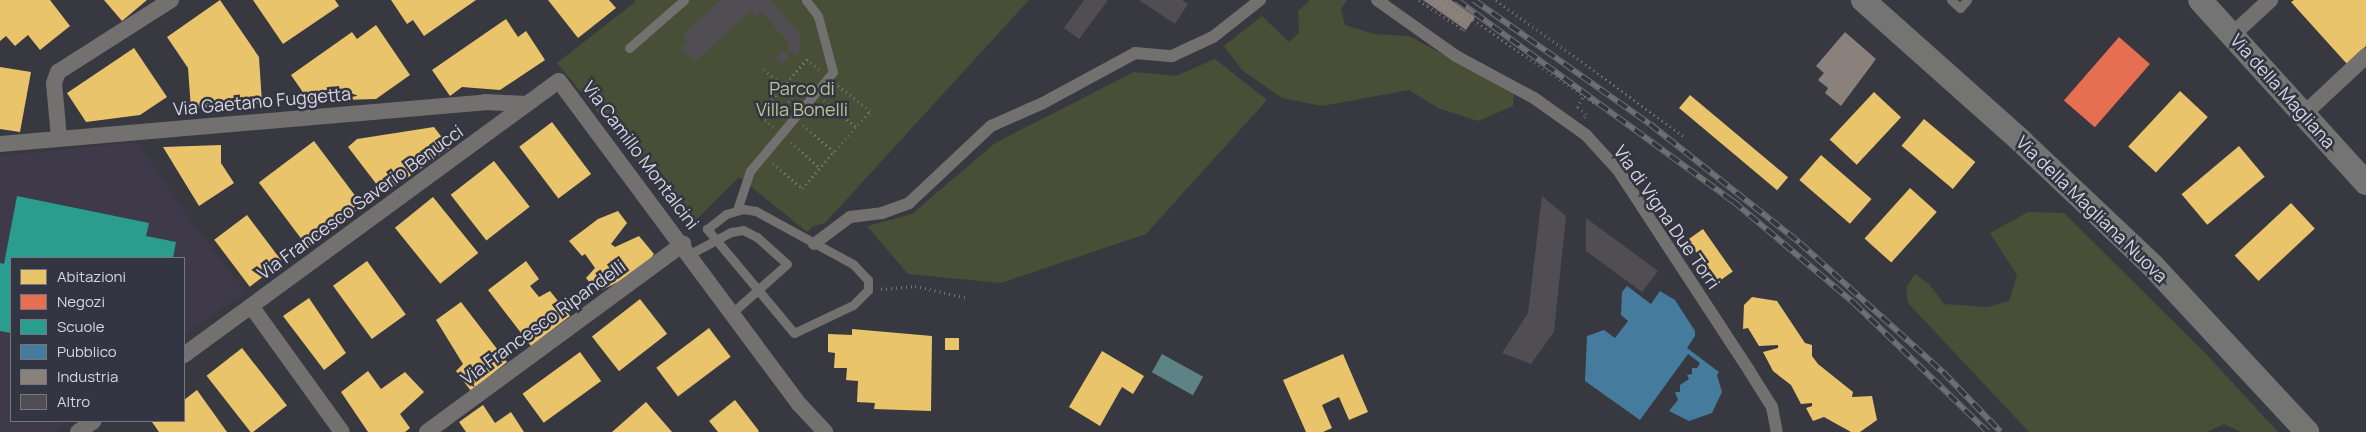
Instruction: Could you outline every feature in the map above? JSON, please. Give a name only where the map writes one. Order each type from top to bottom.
[{"type":"main road","name":"Via della Magliana Nuova","points":[[1863,0],[2132,245],[2307,432]]},
{"type":"main road","name":"Via della Magliana","points":[[2200,0],[2366,183]]},
{"type":"street","points":[[59,138],[54,83],[58,72],[171,0]]},
{"type":"street","points":[[814,244],[850,217],[882,213],[909,203],[990,126],[1043,103],[1135,54],[1172,56],[1213,37],[1260,0]]},
{"type":"street","name":"Via di Vigna Due Torri","points":[[1377,0],[1456,56],[1534,98],[1586,135],[1618,170],[1750,372],[1772,407],[1776,432]]},
{"type":"street","points":[[2232,35],[2270,0]]},
{"type":"street","points":[[2304,114],[2366,56]]},
{"type":"street","name":"Via Francesco Saverio Benucci","points":[[185,354],[559,81]]},
{"type":"street","name":"Via Camillo Montalcini","points":[[559,81],[733,312],[800,405],[826,432]]},
{"type":"street","name":"Via Gaetano Fuggetta","points":[[0,144],[485,102],[527,104]]},
{"type":"street","name":"Via Francesco Ripandelli","points":[[427,432],[686,249]]},
{"type":"street","points":[[251,306],[342,432]]},
{"type":"street","points":[[78,432],[93,422]]},
{"type":"lane","points":[[629,48],[684,0]]},
{"type":"lane","points":[[736,210],[744,181],[764,154],[830,78],[833,67],[818,16],[806,0]]},
{"type":"lane","points":[[1952,0],[1960,8],[1967,0]]},
{"type":"lane","points":[[736,210],[756,211],[814,244],[861,269],[868,280],[868,290],[853,305],[794,333],[756,292],[706,229],[736,210]]},
{"type":"lane","name":"Via Camillo Montalcini","points":[[686,249],[716,241],[732,232],[746,231],[787,264],[733,312]]},
{"type":"path","points":[[1419,0],[1463,30],[1471,19]]},
{"type":"path","points":[[1444,0],[1594,103]]},
{"type":"path","points":[[1496,0],[1684,136]]},
{"type":"path","points":[[1427,6],[1431,1],[1466,27]]},
{"type":"path","points":[[764,69],[793,94]]},
{"type":"path","points":[[764,154],[802,188],[870,111],[830,78]]},
{"type":"path","points":[[795,118],[834,152]]},
{"type":"path","points":[[868,290],[915,286],[968,298]]},
{"type":"shaded area","points":[[138,142],[192,223],[245,291],[185,335],[185,257],[10,257],[10,422],[66,422],[52,432],[0,432],[0,156]]},
{"type":"green space","name":"Parco di Villa Bonelli","points":[[634,0],[1029,0],[825,223],[813,226],[807,232],[739,177],[690,226],[557,63],[635,2]]},
{"type":"green space","points":[[1310,0],[1347,0],[1341,9],[1345,25],[1374,34],[1409,36],[1514,92],[1513,106],[1478,121],[1438,108],[1409,90],[1322,106],[1282,98],[1242,70],[1224,46],[1262,16],[1289,42],[1299,33],[1298,11]]},
{"type":"green space","points":[[1215,59],[1267,100],[1146,234],[1001,283],[908,274],[867,226],[912,214],[995,143],[1134,72],[1176,76]]},
{"type":"green space","points":[[2028,212],[2064,213],[2207,355],[2278,432],[2241,432],[2224,424],[2207,432],[2029,432],[1908,303],[1906,288],[1915,274],[1929,284],[1944,304],[1987,307],[2009,301],[2017,275],[1990,233]]},
{"type":"water","points":[[1162,354],[1203,377],[1193,395],[1152,372]]},
{"type":"building: Abitazioni","points":[[0,0],[50,0],[70,26],[40,50],[28,35],[15,46],[6,36],[0,41]]},
{"type":"building: Abitazioni","points":[[104,0],[147,0],[122,21]]},
{"type":"building: Abitazioni","points":[[220,0],[259,57],[262,103],[191,109],[188,68],[167,37]]},
{"type":"building: Abitazioni","points":[[253,0],[335,0],[339,6],[283,44]]},
{"type":"building: Abitazioni","points":[[391,0],[476,0],[424,36],[413,20],[407,24]]},
{"type":"building: Abitazioni","points":[[548,0],[609,0],[616,8],[578,38]]},
{"type":"building: Abitazioni","points":[[2294,0],[2366,0],[2366,46],[2347,64],[2291,2]]},
{"type":"building: Abitazioni","points":[[506,19],[518,37],[526,31],[545,60],[500,90],[462,87],[450,96],[432,70]]},
{"type":"building: Abitazioni","points":[[376,25],[410,75],[376,99],[309,101],[291,75],[352,32],[357,39]]},
{"type":"building: Abitazioni","points":[[134,48],[167,97],[140,115],[86,122],[67,93]]},
{"type":"building: Abitazioni","points":[[0,67],[31,72],[20,132],[0,129]]},
{"type":"building: Abitazioni","points":[[2180,91],[2208,117],[2156,172],[2128,147]]},
{"type":"building: Abitazioni","points":[[1874,92],[1901,117],[1857,165],[1830,140]]},
{"type":"building: Abitazioni","points":[[1690,95],[1788,177],[1777,190],[1679,108]]},
{"type":"building: Abitazioni","points":[[1924,119],[1975,162],[1953,189],[1902,146]]},
{"type":"building: Abitazioni","points":[[552,122],[591,174],[558,199],[519,147]]},
{"type":"building: Abitazioni","points":[[434,127],[450,148],[384,194],[348,147],[357,139]]},
{"type":"building: Abitazioni","points":[[314,141],[363,206],[308,247],[259,183]]},
{"type":"building: Abitazioni","points":[[221,145],[221,163],[234,183],[199,206],[163,147]]},
{"type":"building: Abitazioni","points":[[2239,146],[2265,177],[2207,225],[2182,194]]},
{"type":"building: Abitazioni","points":[[1821,155],[1872,199],[1850,224],[1799,180]]},
{"type":"building: Abitazioni","points":[[494,161],[530,207],[486,241],[451,195]]},
{"type":"building: Abitazioni","points":[[1910,188],[1937,212],[1891,263],[1864,239]]},
{"type":"building: Abitazioni","points":[[433,197],[478,253],[440,284],[395,228]]},
{"type":"building: Abitazioni","points":[[2291,203],[2315,229],[2259,281],[2235,256]]},
{"type":"building: Abitazioni","points":[[618,211],[627,223],[611,244],[615,247],[639,236],[654,254],[642,270],[598,292],[586,278],[595,268],[585,254],[582,256],[569,241],[598,219]]},
{"type":"building: Abitazioni","points":[[247,215],[283,262],[250,287],[214,240]]},
{"type":"building: Abitazioni","points":[[1703,229],[1733,272],[1717,282],[1687,240]]},
{"type":"building: Abitazioni","points":[[367,261],[406,314],[372,339],[333,286]]},
{"type":"building: Abitazioni","points":[[526,261],[539,279],[530,286],[539,297],[550,291],[570,316],[531,346],[488,290]]},
{"type":"building: Abitazioni","points":[[1752,297],[1777,301],[1805,343],[1812,345],[1812,356],[1818,364],[1853,392],[1852,397],[1872,396],[1877,420],[1860,432],[1851,432],[1824,417],[1813,421],[1806,408],[1812,406],[1812,403],[1801,404],[1791,385],[1773,371],[1763,352],[1778,348],[1778,345],[1759,346],[1748,328],[1743,329],[1744,305]]},
{"type":"building: Abitazioni","points":[[309,298],[346,353],[324,370],[283,316]]},
{"type":"building: Abitazioni","points":[[640,299],[667,334],[619,371],[592,337]]},
{"type":"building: Abitazioni","points":[[461,302],[507,362],[471,391],[456,371],[463,364],[436,320]]},
{"type":"building: Abitazioni","points":[[709,328],[731,357],[678,396],[656,368]]},
{"type":"building: Abitazioni","points":[[852,329],[932,336],[931,411],[874,409],[875,403],[857,402],[858,381],[846,380],[847,368],[834,368],[835,353],[828,352],[828,334],[852,335]]},
{"type":"building: Abitazioni","points":[[945,338],[959,338],[959,350],[945,350]]},
{"type":"building: Abitazioni","points":[[242,348],[287,406],[251,432],[207,376]]},
{"type":"building: Abitazioni","points":[[1102,351],[1144,376],[1133,394],[1122,387],[1100,426],[1069,407]]},
{"type":"building: Abitazioni","points":[[580,352],[601,381],[544,423],[523,394]]},
{"type":"building: Abitazioni","points":[[1343,354],[1368,412],[1349,420],[1339,397],[1322,405],[1332,428],[1323,432],[1306,432],[1283,380]]},
{"type":"building: Abitazioni","points":[[368,371],[381,389],[405,372],[424,392],[400,414],[410,428],[405,432],[368,432],[341,392]]},
{"type":"building: Abitazioni","points":[[197,390],[227,432],[159,432],[152,422],[185,422],[185,399]]},
{"type":"building: Abitazioni","points":[[735,400],[758,432],[718,432],[709,421]]},
{"type":"building: Abitazioni","points":[[646,402],[672,432],[612,432]]},
{"type":"building: Abitazioni","points":[[483,405],[495,423],[511,412],[524,432],[466,432],[459,422]]},
{"type":"building: Negozi","points":[[2119,37],[2150,64],[2095,127],[2064,100]]},
{"type":"building: Scuole","points":[[17,196],[149,223],[146,236],[176,242],[173,257],[10,257],[10,333],[0,331],[0,263],[4,264]]},
{"type":"building: Pubblico","points":[[1627,286],[1651,304],[1660,291],[1675,300],[1695,331],[1695,336],[1687,348],[1719,372],[1717,375],[1722,392],[1712,413],[1689,421],[1669,411],[1678,400],[1675,392],[1680,392],[1680,385],[1689,379],[1687,375],[1692,374],[1692,368],[1697,368],[1700,363],[1688,354],[1640,420],[1585,381],[1587,336],[1604,330],[1615,338],[1628,321],[1621,315],[1622,292]]},
{"type":"building: Industria","points":[[1423,0],[1451,0],[1475,17],[1466,30]]},
{"type":"building: Industria","points":[[1845,32],[1876,59],[1841,106],[1825,93],[1828,88],[1818,80],[1824,73],[1816,66]]},
{"type":"building: Altro","points":[[720,0],[771,0],[801,35],[799,52],[796,56],[786,48],[790,44],[761,12],[756,17],[750,11],[695,62],[681,48],[688,41],[682,35]]},
{"type":"building: Altro","points":[[1084,0],[1108,0],[1079,39],[1064,28]]},
{"type":"building: Altro","points":[[1139,0],[1182,0],[1188,4],[1175,24]]},
{"type":"building: Altro","points":[[783,50],[790,56],[783,64],[776,58]]},
{"type":"building: Altro","points":[[1542,196],[1566,216],[1554,332],[1531,364],[1502,353],[1528,313]]},
{"type":"building: Altro","points":[[1586,218],[1658,271],[1642,292],[1586,251]]},
{"type":"railway","points":[[1457,0],[1733,201],[1854,303],[1988,432]]},
{"type":"railway","points":[[1474,0],[1650,124],[1800,243],[1943,372],[2001,432]]}]
